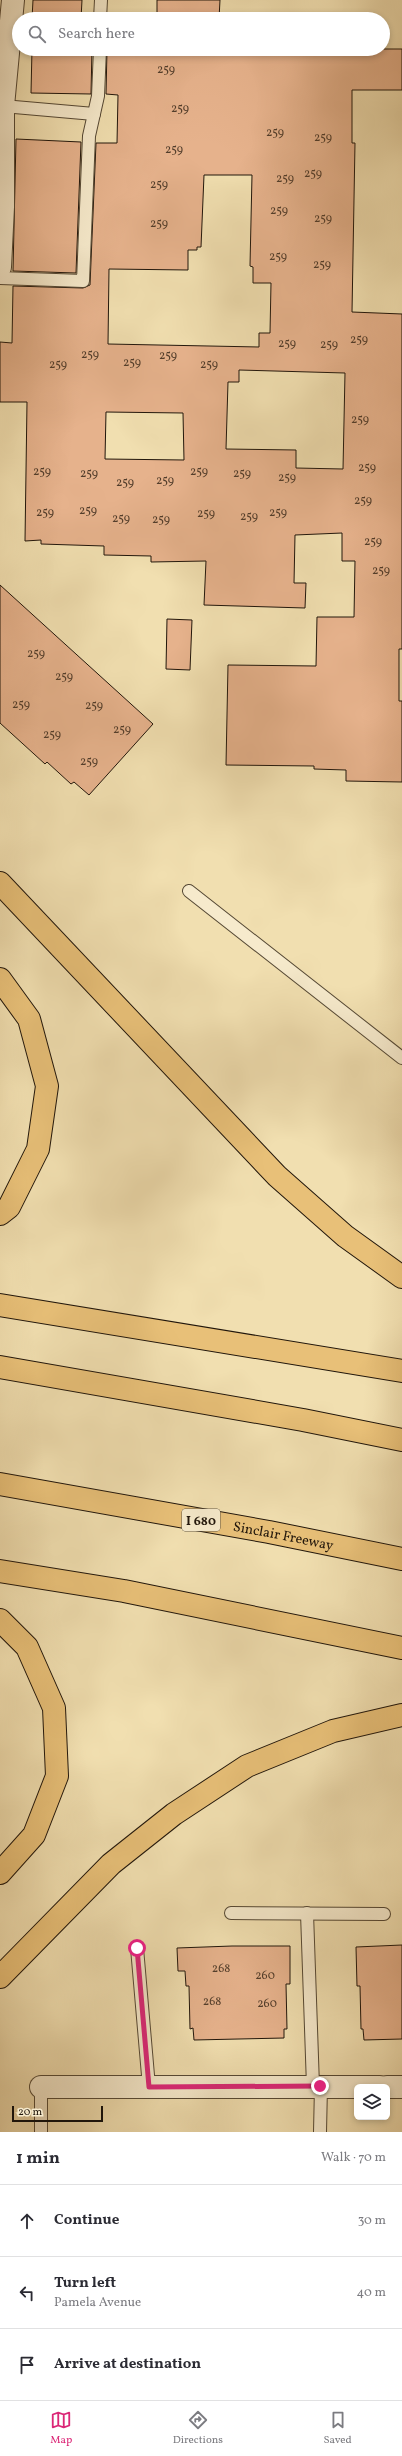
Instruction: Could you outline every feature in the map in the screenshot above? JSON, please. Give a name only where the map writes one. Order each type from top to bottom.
[{"type":"highway","points":[[0,883],[277,1176],[345,1236],[402,1277]]},
{"type":"highway","points":[[0,979],[29,1019],[47,1086],[38,1149],[8,1207],[0,1214]]},
{"type":"highway","points":[[0,1305],[402,1371]]},
{"type":"highway","points":[[0,1367],[303,1420],[402,1440]]},
{"type":"highway","name":"Sinclair Freeway","points":[[0,1484],[269,1532],[402,1559]]},
{"type":"highway","points":[[0,1571],[124,1591],[402,1648]]},
{"type":"highway","points":[[0,1620],[27,1646],[54,1708],[57,1776],[34,1835],[0,1873]]},
{"type":"highway","points":[[0,1977],[111,1864],[174,1814],[247,1766],[333,1731],[402,1715]]},
{"type":"street","points":[[0,267],[3,208],[3,106],[13,0]]},
{"type":"street","points":[[41,2087],[354,2087]]},
{"type":"street","points":[[390,2087],[402,2087]]},
{"type":"lane","points":[[100,12],[101,0]]},
{"type":"lane","points":[[0,278],[83,281],[89,136],[98,96],[100,56]]},
{"type":"lane","points":[[3,106],[94,114]]},
{"type":"lane","points":[[189,891],[402,1058]]},
{"type":"lane","points":[[231,1913],[384,1914]]},
{"type":"lane","points":[[307,1913],[320,2132]]},
{"type":"lane","points":[[137,1948],[149,2087]]},
{"type":"lane","points":[[41,2087],[41,2132]]},
{"type":"building","points":[[33,0],[82,0],[81,12],[32,12]]},
{"type":"building","points":[[157,0],[220,0],[219,12],[157,12]]},
{"type":"building","points":[[390,49],[402,49],[402,90],[352,90],[352,143],[355,143],[352,312],[402,314],[402,649],[399,649],[399,701],[402,701],[402,782],[346,781],[346,770],[314,769],[314,766],[226,765],[228,665],[316,666],[317,617],[354,617],[355,561],[342,561],[342,533],[295,535],[294,583],[306,583],[305,608],[204,605],[206,561],[151,562],[151,556],[104,555],[104,546],[41,544],[41,540],[25,541],[27,402],[0,402],[0,342],[12,343],[13,286],[83,288],[90,285],[96,143],[117,143],[118,95],[106,94],[107,56],[390,56]],"holes":[[[204,175],[252,175],[250,266],[253,267],[253,283],[271,283],[270,333],[259,333],[259,347],[108,344],[109,269],[188,270],[188,250],[197,250],[197,247],[201,247]],[[239,370],[345,373],[343,469],[296,468],[296,450],[226,449],[228,382],[239,382]],[[106,412],[183,413],[184,460],[105,459]]]},
{"type":"building","points":[[32,56],[92,56],[91,94],[31,93]]},
{"type":"building","points":[[16,139],[81,142],[76,273],[13,271]]},
{"type":"building","points":[[0,585],[153,724],[89,795],[74,782],[71,784],[47,762],[45,764],[0,723]]},
{"type":"building","points":[[167,619],[192,620],[190,670],[166,669]]},
{"type":"building","points":[[402,1945],[402,2039],[364,2040],[363,2029],[361,2029],[360,1986],[357,1986],[356,1947]]},
{"type":"building","points":[[290,1946],[290,1984],[286,1984],[287,2029],[284,2029],[284,2038],[194,2040],[193,2028],[190,2029],[189,1986],[186,1986],[185,1971],[178,1971],[177,1948]]},
{"type":"route","points":[[137,1948],[149,2087],[320,2086]]}]
